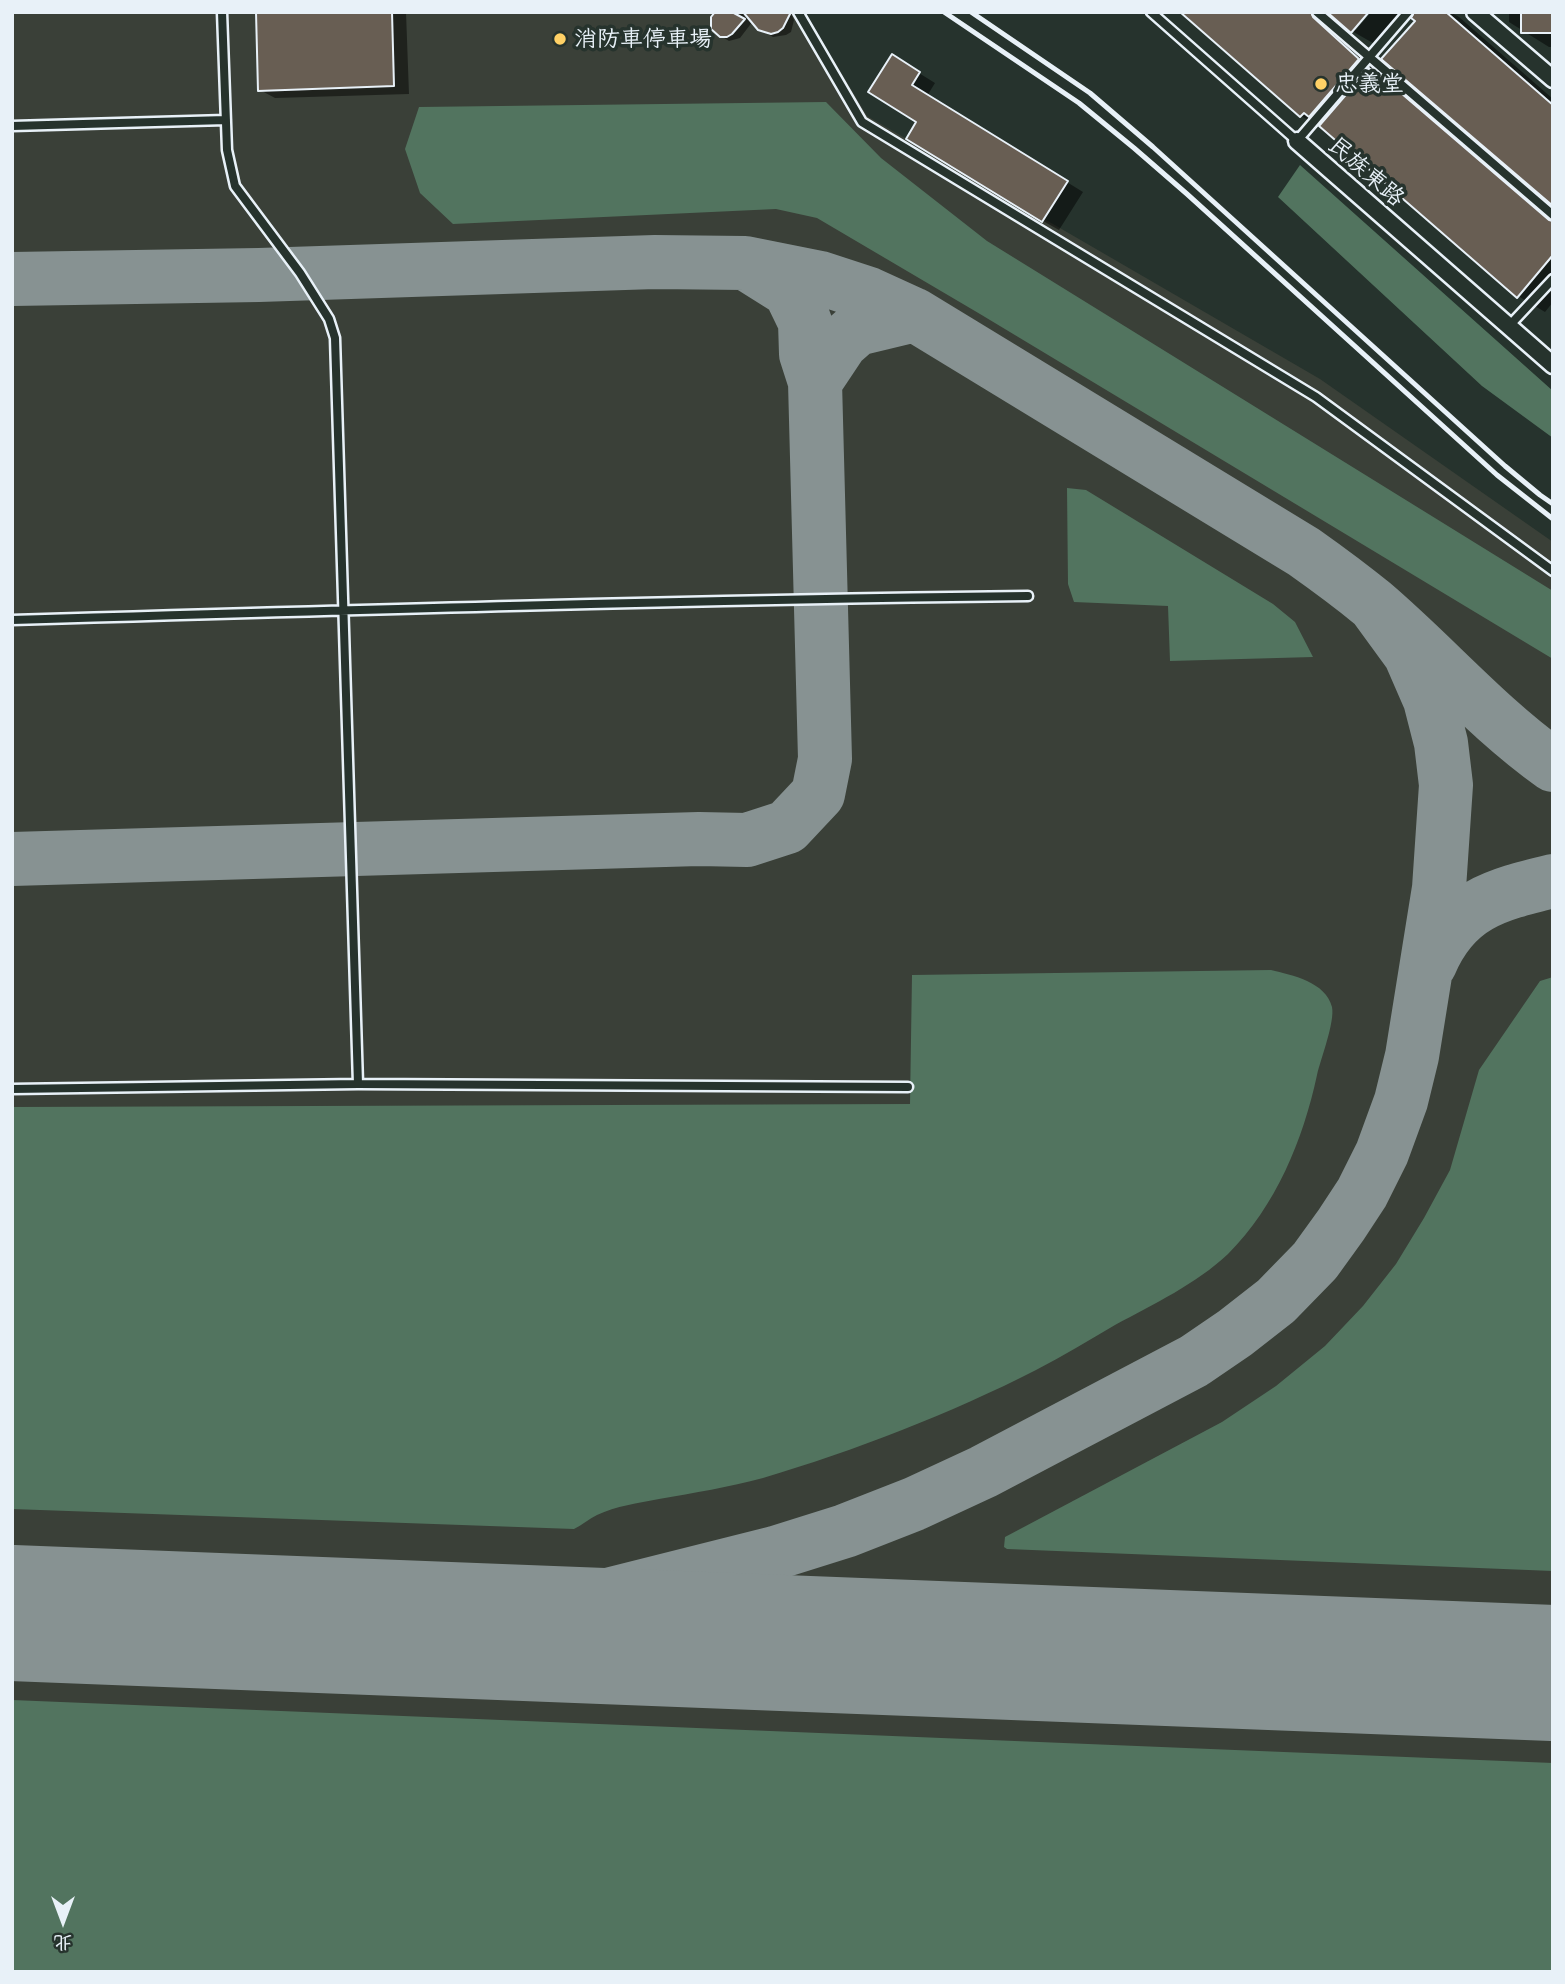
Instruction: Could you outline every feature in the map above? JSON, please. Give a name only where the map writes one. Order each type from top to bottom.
[{"type":"street","points":[[1475,12],[1553,79]]},
{"type":"street","name":"民族東路","points":[[1297,141],[1553,365]]},
{"type":"lane","points":[[222,12],[228,150],[235,186],[300,273],[329,319],[335,338],[358,1084]]},
{"type":"lane","points":[[798,12],[862,122],[1316,397],[1553,571]]},
{"type":"lane","name":"民族東路","points":[[1151,12],[1297,141]]},
{"type":"lane","points":[[1317,12],[1553,215]]},
{"type":"lane","points":[[1297,141],[1408,12]]},
{"type":"lane","points":[[12,126],[226,121]]},
{"type":"lane","points":[[1508,326],[1553,279]]},
{"type":"lane","points":[[12,620],[807,599],[1028,596]]},
{"type":"lane","points":[[12,1088],[358,1084],[908,1087]]},
{"type":"shaded area","points":[[12,12],[805,12],[867,116],[1320,379],[1553,542],[1553,1972],[12,1972]]},
{"type":"green space","points":[[826,102],[881,158],[987,241],[1553,591],[1553,659],[817,218],[776,209],[453,224],[420,193],[405,149],[419,107]]},
{"type":"green space","points":[[1300,165],[1553,391],[1553,438],[1482,386],[1278,197]]},
{"type":"green space","points":[[1067,488],[1086,490],[1273,604],[1295,622],[1313,657],[1170,661],[1168,606],[1074,602],[1068,584]]},
{"type":"green space","points":[[1271,970],[1298,977],[1323,991],[1329,998],[1332,1014],[1330,1031],[1304,1124],[1285,1171],[1260,1215],[1216,1265],[1174,1293],[1036,1370],[937,1416],[763,1478],[619,1507],[597,1515],[574,1529],[12,1509],[12,1107],[910,1104],[912,975]]},
{"type":"green space","points":[[1553,977],[1553,1571],[1004,1547],[1005,1537],[1222,1422],[1276,1386],[1325,1346],[1363,1306],[1396,1264],[1450,1170],[1479,1070],[1540,981]]},
{"type":"green space","points":[[12,1700],[1553,1763],[1553,1972],[12,1972]]},
{"type":"building","points":[[256,12],[392,12],[394,86],[258,91]]},
{"type":"building","points":[[715,12],[732,12],[745,19],[732,34],[720,37],[711,29],[711,17]]},
{"type":"building","points":[[743,12],[791,12],[783,28],[771,34],[758,30]]},
{"type":"building","points":[[1180,12],[1311,12],[1313,17],[1359,59],[1309,117],[1304,113],[1300,117]]},
{"type":"building","points":[[1327,12],[1369,12],[1351,33]]},
{"type":"building","points":[[1414,12],[1446,12],[1553,105],[1553,206],[1381,59],[1415,21],[1411,18]]},
{"type":"building","points":[[1521,12],[1553,12],[1553,33],[1521,33]]},
{"type":"building","points":[[892,54],[920,72],[912,85],[1068,181],[1042,222],[906,139],[916,122],[868,92]]},
{"type":"building","points":[[1369,68],[1553,221],[1553,255],[1517,298],[1319,126]]},
{"type":"taxiway","points":[[12,279],[259,275],[655,262],[745,263],[820,278],[869,294],[915,315],[1304,552],[1373,604],[1483,707],[1553,765]]},
{"type":"taxiway","points":[[12,859],[699,839],[747,840],[787,827],[818,794],[825,759],[815,382],[806,354],[805,322],[790,291],[747,264]]},
{"type":"taxiway","points":[[815,382],[841,343],[857,329],[915,315]]},
{"type":"taxiway","points":[[12,1606],[293,1623],[483,1612],[539,1607],[604,1596],[775,1553],[845,1531],[914,1504],[983,1472],[1194,1361],[1235,1333],[1276,1301],[1315,1261],[1362,1193],[1382,1153],[1401,1101],[1412,1056],[1439,888],[1446,785],[1441,743],[1430,700],[1410,654],[1375,606]]},
{"type":"taxiway","points":[[1430,964],[1452,928],[1479,906],[1495,898],[1553,881]]},
{"type":"runway","points":[[12,1613],[1553,1673]]},
{"type":"railway","points":[[944,12],[1079,103],[1134,148],[1497,475],[1553,519]]},
{"type":"railway","points":[[971,12],[1090,93],[1505,466],[1553,504]]},
{"type":"place","name":"消防車停車場","points":[[560,39]]},
{"type":"place","name":"忠義堂","points":[[1321,84]]}]
